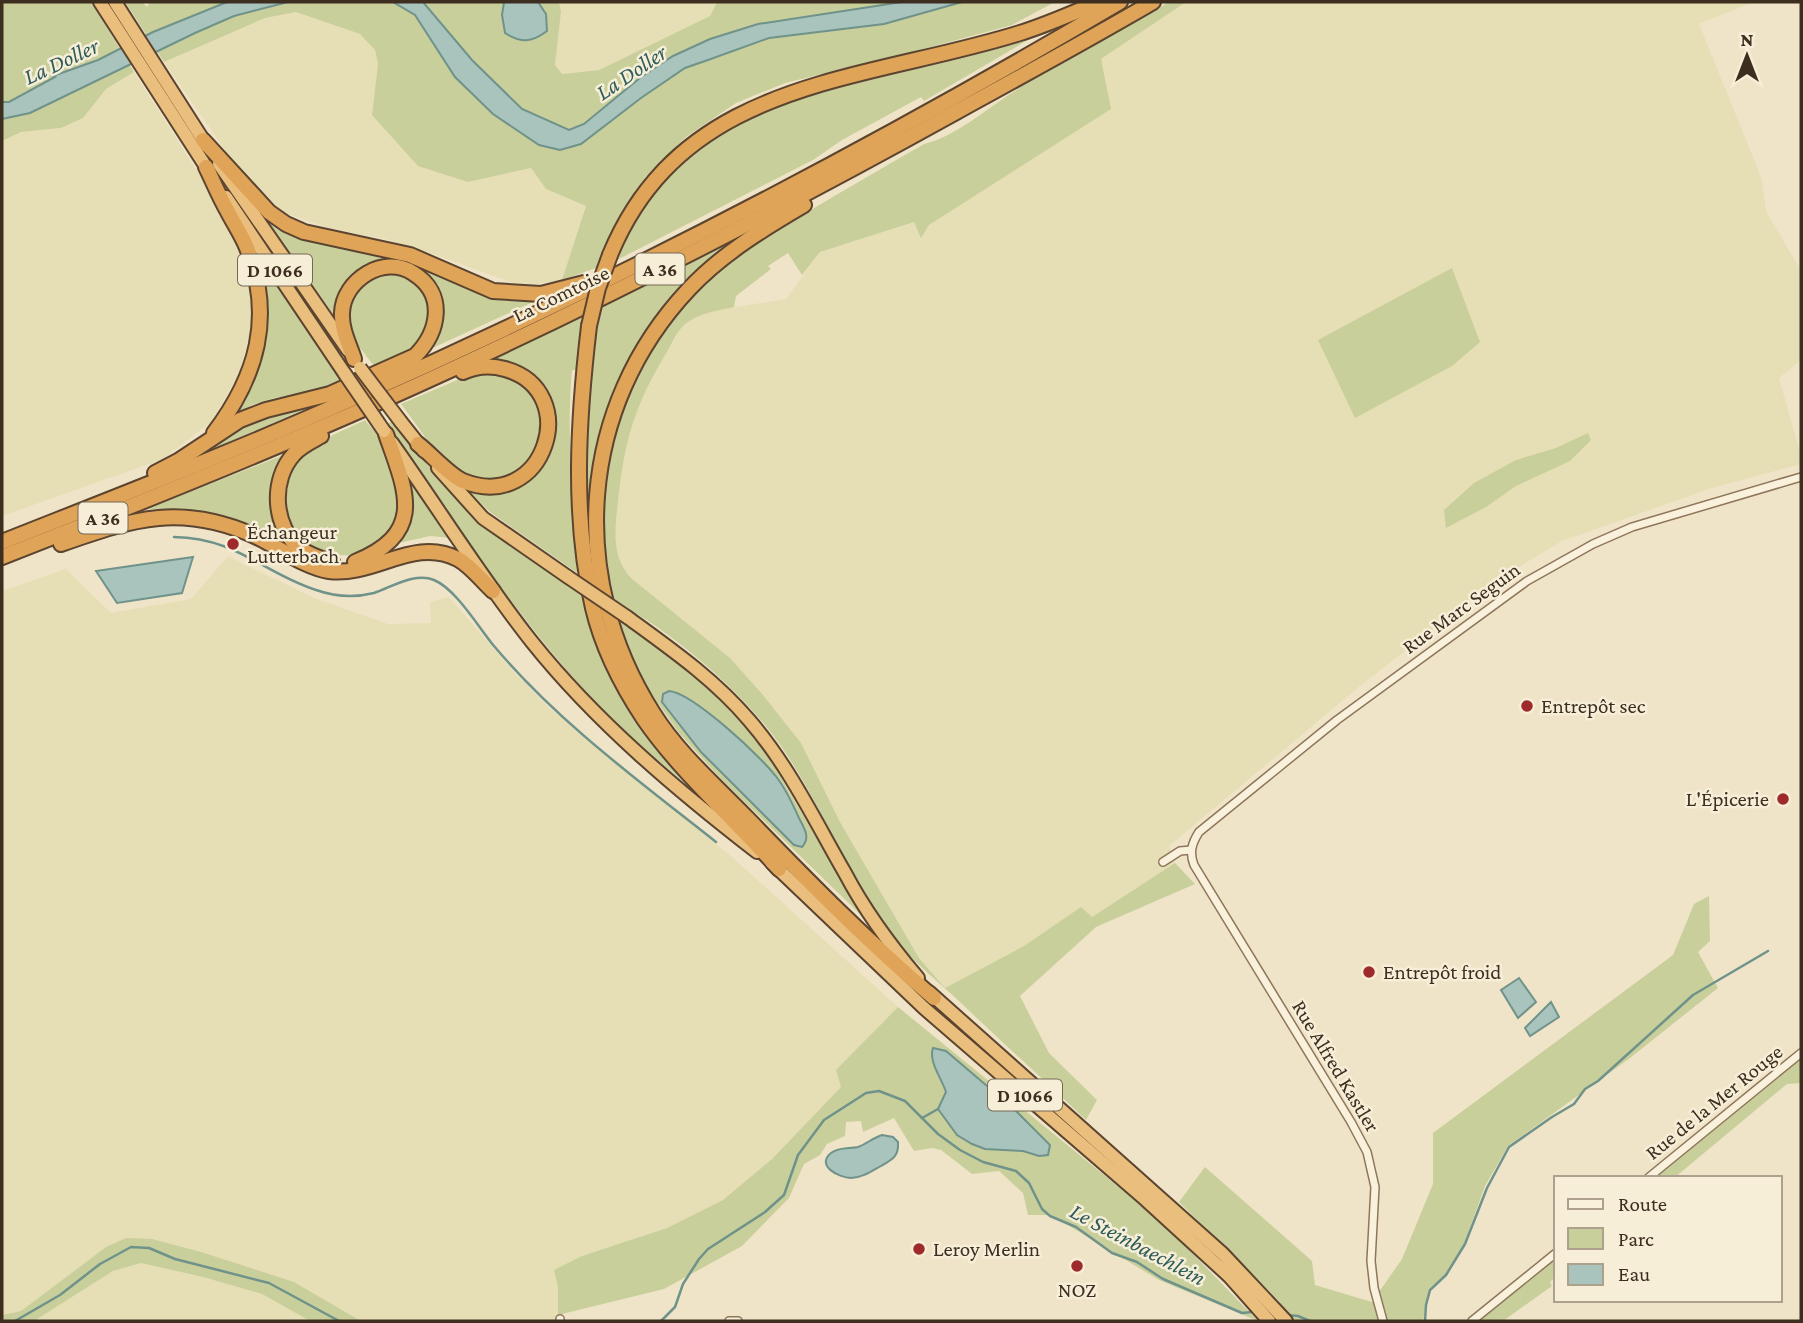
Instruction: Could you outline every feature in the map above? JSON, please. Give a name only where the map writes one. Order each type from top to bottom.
[{"type":"highway","name":"D 1066","points":[[100,2],[158,69],[255,220],[357,364],[453,486],[484,517],[527,551],[627,617],[689,662],[719,688],[750,721],[783,765],[868,913],[934,998],[1223,1254],[1286,1321]]},
{"type":"highway","name":"D 1066","points":[[115,2],[123,28],[145,75],[493,591],[550,663],[620,737],[779,869],[924,1008],[1146,1200],[1229,1276],[1269,1321]]},
{"type":"highway","points":[[779,869],[673,757],[644,719],[609,654],[593,609],[583,541],[579,460],[581,397],[589,326],[598,288],[610,255],[632,213],[671,163],[722,123],[751,108],[800,90],[1020,33],[1099,2]]},
{"type":"highway","name":"La Comtoise","points":[[2,542],[349,401],[619,274],[848,156],[1120,2]]},
{"type":"highway","name":"La Comtoise","points":[[2,557],[180,487],[437,376],[671,263],[879,155],[1153,2]]},
{"type":"highway","points":[[203,140],[269,212],[304,232],[410,255],[493,291],[541,294],[619,274]]},
{"type":"highway","points":[[879,155],[858,174],[736,248],[689,289],[663,320],[636,364],[608,429],[599,469],[596,545],[601,588],[612,628],[630,673],[654,715],[681,750],[769,841],[895,965],[934,998]]},
{"type":"highway","points":[[204,444],[232,409],[247,380],[257,350],[260,317],[258,290],[247,247],[206,167]]},
{"type":"highway","points":[[114,498],[240,420],[266,410],[330,394],[415,356],[433,333],[437,315],[426,285],[412,272],[395,268],[376,269],[355,281],[347,292],[342,314],[344,331],[357,364]]},
{"type":"highway","points":[[418,444],[460,480],[486,487],[508,484],[519,479],[535,465],[545,447],[547,411],[537,390],[520,375],[510,370],[488,367],[468,370],[450,377],[437,376]]},
{"type":"highway","points":[[340,419],[330,431],[293,455],[283,472],[278,499],[284,525],[290,537],[301,548],[338,564],[356,562],[376,554],[391,541],[402,522],[406,494],[385,432]]},
{"type":"highway","points":[[2,557],[33,554],[143,518],[180,517],[221,523],[325,570],[356,571],[418,551],[441,552],[461,560],[493,591]]},
{"type":"street","name":"Rue Marc Seguin","points":[[1191,850],[1199,832],[1336,720],[1527,581],[1593,544],[1632,527],[1801,477]]},
{"type":"street","points":[[1163,862],[1180,851],[1191,850]]},
{"type":"street","name":"Rue Alfred Kastler","points":[[1191,850],[1194,865],[1367,1152],[1375,1187],[1371,1261],[1374,1287],[1383,1321]]},
{"type":"street","name":"Rue de la Mer Rouge","points":[[1650,1176],[1801,1053]]},
{"type":"street","points":[[1472,1321],[1554,1255]]},
{"type":"street","points":[[729,1321],[738,1321]]},
{"type":"shaded area","points":[[559,2],[717,2],[710,16],[599,70],[562,74],[555,65],[561,12]]},
{"type":"shaded area","points":[[1186,2],[1754,2],[1699,24],[1761,177],[1766,211],[1801,271],[1801,360],[1779,378],[1801,464],[1712,488],[1562,541],[1488,586],[1360,686],[1169,846],[1175,863],[1092,917],[1081,908],[1024,946],[945,988],[919,958],[840,822],[801,743],[730,658],[631,578],[622,567],[617,557],[615,532],[628,433],[650,379],[682,327],[695,317],[712,311],[786,299],[820,252],[914,222],[921,237],[929,225],[995,182],[1101,59]]},
{"type":"shaded area","points":[[296,12],[360,34],[375,50],[378,64],[372,115],[468,182],[531,168],[546,189],[586,206],[562,280],[537,284],[513,283],[385,239],[331,229],[285,213],[250,186],[164,62],[265,18]]},
{"type":"shaded area","points":[[134,72],[225,215],[247,273],[253,319],[240,372],[211,422],[163,459],[2,516],[2,141],[21,132],[61,128],[83,118],[106,89]]},
{"type":"shaded area","points":[[228,556],[314,598],[388,624],[431,623],[430,602],[449,597],[549,708],[732,857],[898,1007],[837,1070],[842,1086],[772,1159],[723,1200],[667,1228],[582,1256],[558,1287],[558,1321],[361,1321],[294,1282],[106,1247],[21,1311],[2,1315],[2,591],[66,569],[111,613],[191,599]]},
{"type":"shaded area","points":[[141,1263],[262,1294],[310,1321],[34,1321],[113,1271]]},
{"type":"green space","points":[[2,2],[91,2],[134,72],[106,89],[83,118],[61,128],[21,132],[2,141]]},
{"type":"green space","points":[[125,2],[142,2],[147,7],[150,2],[504,2],[502,15],[546,14],[538,2],[559,2],[561,12],[555,65],[562,74],[599,70],[710,16],[717,2],[1055,2],[1012,25],[785,83],[736,103],[686,137],[646,176],[619,219],[599,267],[562,280],[586,206],[546,189],[531,168],[468,182],[418,166],[372,115],[378,64],[375,50],[360,34],[296,12],[265,18],[164,62]]},
{"type":"green space","points":[[1169,2],[1186,2],[1101,59],[1111,109],[929,225],[921,238],[914,222],[820,252],[802,275],[788,253],[768,266],[771,269],[736,296],[734,307],[701,315],[684,325],[656,371],[639,406],[624,460],[616,523],[617,552],[631,578],[730,658],[801,743],[840,822],[919,958],[945,988],[1024,946],[1081,907],[1092,917],[1175,863],[1195,884],[1096,927],[1020,996],[1049,1053],[1097,1100],[1086,1120],[918,964],[894,938],[863,892],[796,769],[757,715],[699,660],[661,630],[611,597],[604,521],[606,485],[621,414],[635,381],[653,348],[676,316],[725,264],[766,235],[924,144],[957,130],[1047,71]]},
{"type":"green space","points":[[1040,33],[924,101],[921,97],[842,140],[813,160],[613,262],[641,211],[665,179],[692,152],[752,115],[821,92]]},
{"type":"green space","points":[[268,221],[295,235],[405,258],[434,269],[542,298],[426,351],[441,332],[444,314],[440,296],[432,281],[396,261],[374,262],[353,272],[340,288],[337,320]]},
{"type":"green space","points":[[730,241],[686,279],[662,307],[642,335],[626,365],[604,429],[597,462],[589,532],[587,421],[598,309]]},
{"type":"green space","points":[[252,246],[343,380],[312,393],[274,398],[252,405],[232,417],[252,384],[261,360],[266,326],[266,292]]},
{"type":"green space","points":[[1452,268],[1480,342],[1452,366],[1355,418],[1318,340]]},
{"type":"green space","points":[[384,272],[408,276],[422,286],[429,303],[430,321],[424,337],[414,348],[374,366],[353,339],[346,320],[355,287]]},
{"type":"green space","points":[[586,315],[576,370],[572,370],[570,396],[570,447],[580,575],[490,512],[463,485],[536,472],[550,445],[548,399],[485,361]]},
{"type":"green space","points":[[489,373],[519,383],[535,400],[541,422],[537,444],[525,463],[507,476],[484,479],[457,469],[449,463],[434,448],[401,404],[469,375]]},
{"type":"green space","points":[[321,402],[204,453],[244,425]]},
{"type":"green space","points":[[365,420],[382,441],[389,455],[400,507],[392,529],[378,544],[360,553],[340,555],[320,551],[303,540],[290,523],[284,500],[287,476],[295,460],[305,451]]},
{"type":"green space","points":[[393,420],[456,498],[527,554],[582,592],[606,668],[638,723],[687,785],[592,699],[537,634],[412,460],[388,424]]},
{"type":"green space","points":[[1588,433],[1591,440],[1570,461],[1516,486],[1486,507],[1446,528],[1444,510],[1474,483],[1516,460],[1556,448]]},
{"type":"green space","points":[[286,454],[273,485],[272,504],[282,536],[276,539],[214,515],[147,509]]},
{"type":"green space","points":[[408,474],[450,538],[430,536],[399,543],[411,510]]},
{"type":"green space","points":[[614,614],[685,664],[724,700],[761,744],[864,918],[723,781],[679,733],[640,677]]},
{"type":"green space","points":[[1709,896],[1710,941],[1698,952],[1718,988],[1630,1058],[1508,1146],[1485,1186],[1464,1244],[1446,1274],[1429,1289],[1423,1321],[1261,1321],[1280,1302],[1179,1202],[1205,1167],[1312,1261],[1315,1285],[1372,1302],[1402,1259],[1433,1184],[1433,1133],[1673,955],[1694,904]]},
{"type":"green space","points":[[898,1007],[1163,1223],[1258,1321],[1159,1280],[1051,1215],[1028,1215],[1023,1193],[999,1171],[972,1174],[941,1150],[932,1148],[914,1151],[894,1118],[863,1132],[861,1121],[846,1122],[845,1136],[827,1144],[820,1155],[804,1164],[789,1198],[742,1246],[664,1289],[558,1315],[558,1287],[554,1270],[582,1256],[667,1228],[723,1200],[772,1159],[841,1087],[836,1070]]},
{"type":"green space","points":[[1801,1058],[1801,1083],[1787,1084],[1676,1176],[1655,1176]]},
{"type":"green space","points":[[126,1238],[152,1239],[294,1282],[361,1321],[310,1321],[262,1294],[141,1263],[113,1271],[34,1321],[2,1321],[2,1315],[21,1311],[106,1247]]},
{"type":"green space","points":[[1554,1259],[1554,1278],[1550,1282],[1552,1286],[1503,1321],[1478,1321]]},
{"type":"water","name":"La Doller","points":[[227,2],[288,2],[234,16],[30,113],[2,119],[2,102],[9,102],[55,77],[53,76],[98,60],[153,32]]},
{"type":"water","name":"La Doller","points":[[393,2],[423,2],[472,60],[522,109],[569,130],[584,124],[641,77],[673,56],[710,39],[758,24],[902,2],[962,2],[884,24],[769,38],[685,68],[581,144],[560,150],[539,145],[493,114],[455,77],[415,15]]},
{"type":"water","points":[[504,2],[538,2],[546,14],[547,31],[536,38],[526,40],[516,39],[505,33],[502,15]]},
{"type":"water","points":[[193,557],[182,593],[117,603],[96,571]]},
{"type":"water","points":[[669,691],[680,694],[710,714],[770,769],[784,788],[805,829],[806,840],[802,847],[794,845],[701,752],[662,702],[663,694]]},
{"type":"water","points":[[1519,978],[1536,1002],[1518,1018],[1501,990]]},
{"type":"water","points":[[1551,1002],[1559,1017],[1530,1036],[1525,1028]]},
{"type":"water","points":[[933,1048],[946,1051],[1014,1109],[1050,1145],[1048,1155],[985,1149],[957,1135],[938,1109],[946,1092],[934,1064]]},
{"type":"water","points":[[882,1135],[893,1137],[898,1142],[898,1147],[894,1157],[881,1166],[863,1176],[851,1178],[836,1174],[827,1167],[827,1158],[834,1151],[858,1147]]},
{"type":"waterway","points":[[174,537],[215,543],[297,583],[338,595],[359,596],[374,593],[411,579],[434,580],[459,600],[494,646],[545,700],[600,750],[716,842]]},
{"type":"waterway","name":"Le Steinbaechlein","points":[[1425,1321],[1430,1290],[1446,1275],[1465,1244],[1487,1188],[1509,1147],[1574,1104],[1585,1089],[1598,1081],[1693,995],[1768,951]]},
{"type":"waterway","name":"Le Steinbaechlein","points":[[661,1321],[675,1307],[683,1284],[708,1249],[765,1212],[784,1195],[798,1155],[824,1120],[866,1093],[879,1091],[905,1101],[938,1134],[960,1150],[983,1162],[1016,1171],[1029,1183],[1042,1209],[1050,1216],[1076,1227],[1112,1253],[1137,1262],[1163,1279],[1242,1313],[1252,1312]]},
{"type":"waterway","points":[[922,1118],[938,1109]]},
{"type":"waterway","name":"Le Steinbaechlein","points":[[15,1321],[60,1295],[100,1264],[131,1247],[149,1248],[175,1259],[269,1283],[339,1321]]},
{"type":"waterway","name":"Le Steinbaechlein","points":[[1287,1315],[1310,1321]]},
{"type":"place","name":"Échangeur Lutterbach","points":[[233,544]]},
{"type":"place","name":"Entrepôt sec","points":[[1527,706]]},
{"type":"place","name":"L'Épicerie","points":[[1783,799]]},
{"type":"place","name":"Entrepôt froid","points":[[1369,972]]},
{"type":"place","name":"Leroy Merlin","points":[[919,1249]]},
{"type":"place","name":"NOZ","points":[[1077,1266]]}]
